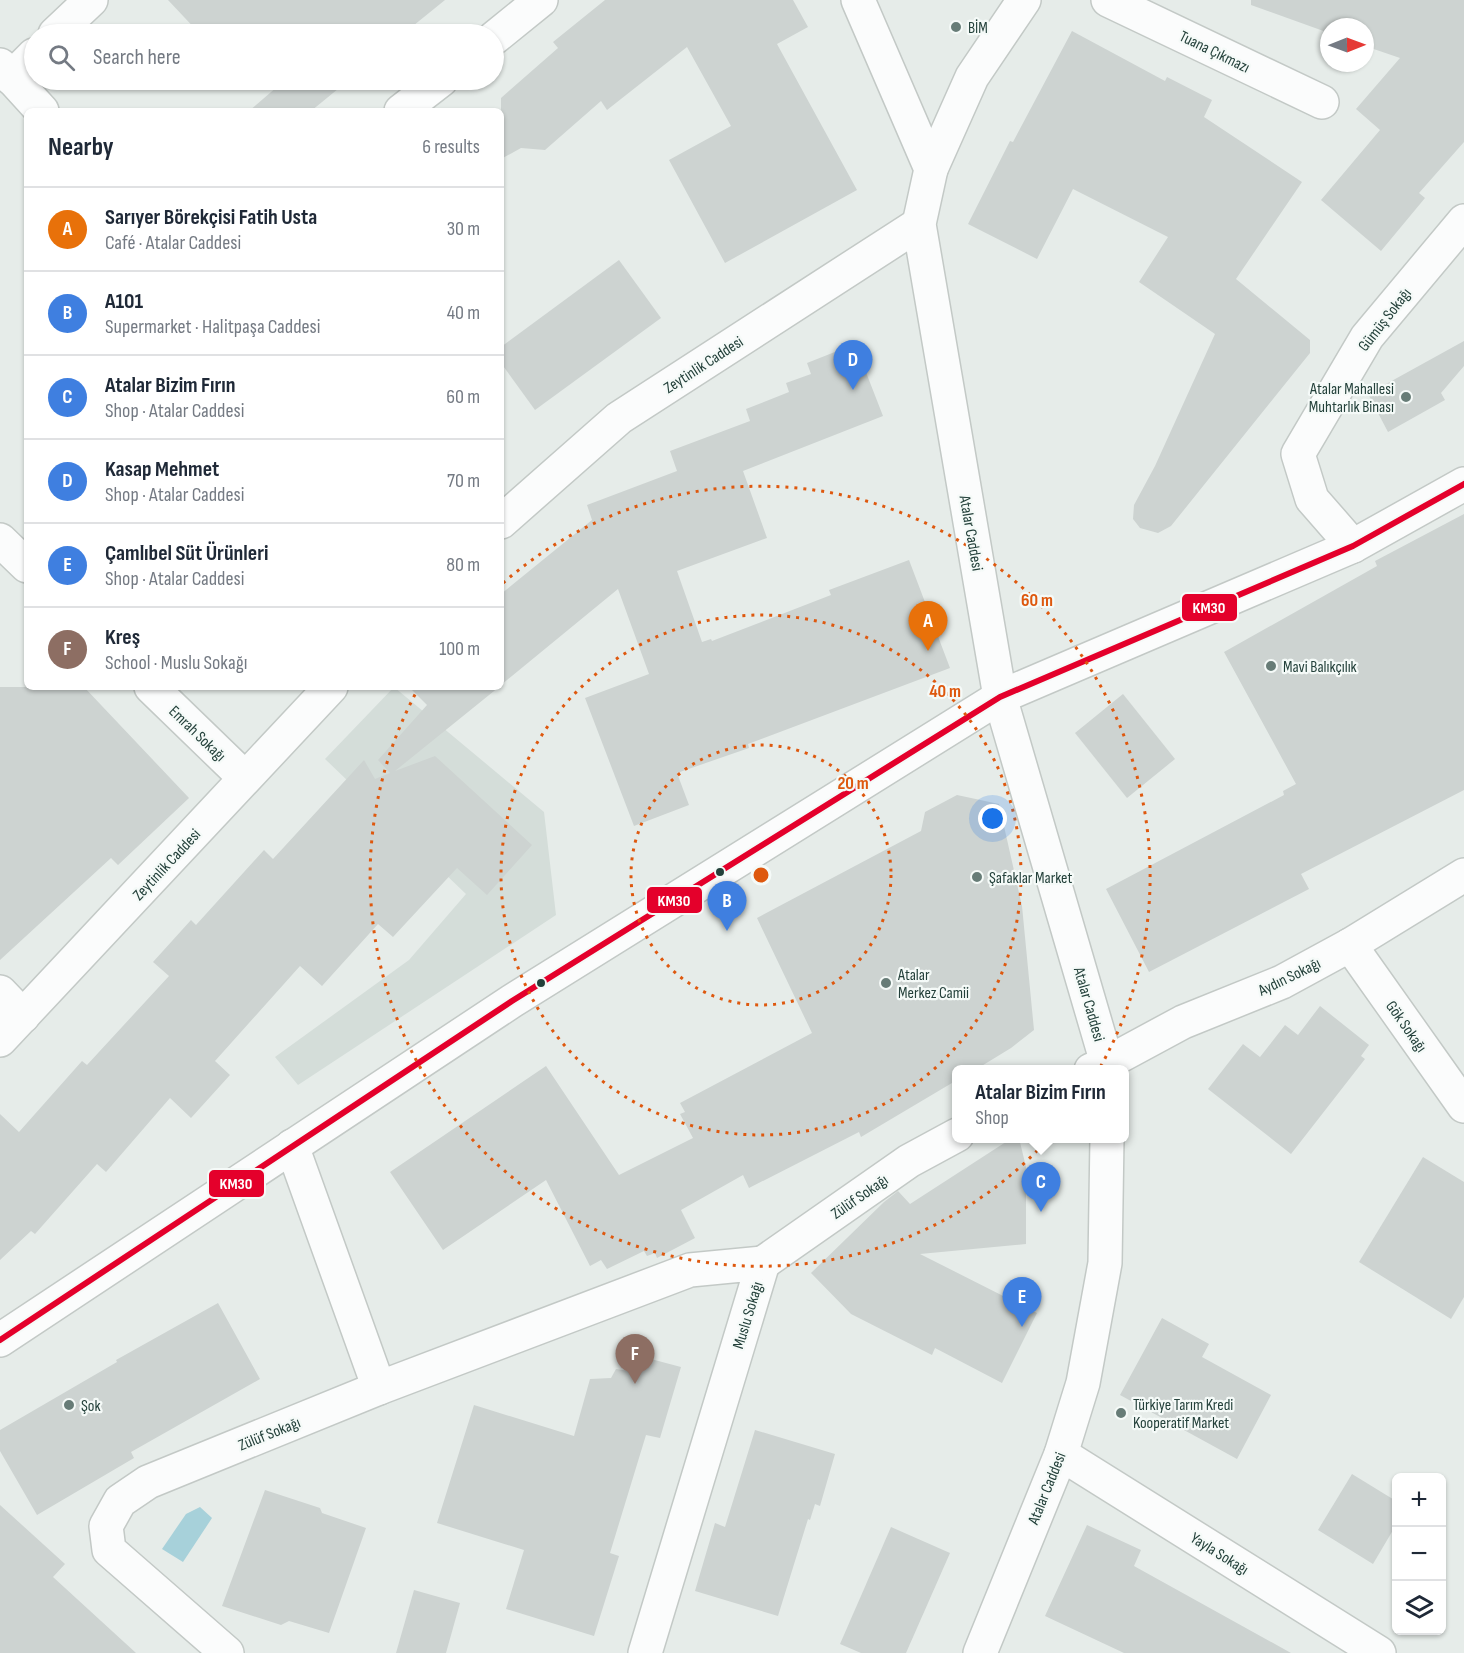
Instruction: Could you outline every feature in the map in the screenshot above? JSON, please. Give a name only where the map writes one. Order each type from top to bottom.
[{"type":"street","points":[[66,24],[91,0]]},
{"type":"street","points":[[504,30],[541,0]]},
{"type":"street","points":[[858,0],[931,169]]},
{"type":"street","points":[[931,169],[972,77],[1024,0]]},
{"type":"street","name":"Tuana Çıkmazı","points":[[1108,0],[1322,102]]},
{"type":"street","points":[[24,61],[6,72],[39,108]]},
{"type":"street","points":[[405,108],[428,90]]},
{"type":"street","name":"Atalar Caddesi","points":[[931,169],[919,224],[1000,697],[1101,1065]]},
{"type":"street","name":"Gümüş Sokağı","points":[[1353,546],[1312,499],[1298,454],[1367,337],[1464,221]]},
{"type":"street","name":"Zeytinlik Caddesi","points":[[504,519],[619,418],[919,224]]},
{"type":"street","points":[[0,1340],[512,1001],[1000,697],[1353,546],[1464,484]]},
{"type":"street","points":[[0,540],[24,563]]},
{"type":"street","name":"Emrah Sokağı","points":[[154,690],[245,778]]},
{"type":"street","name":"Zeytinlik Caddesi","points":[[0,1040],[328,690]]},
{"type":"street","name":"Aydın Sokağı","points":[[1106,1065],[1183,1022],[1282,982],[1350,945],[1464,875]]},
{"type":"street","name":"Gök Sokağı","points":[[1350,945],[1464,1106]]},
{"type":"street","points":[[0,992],[23,1016]]},
{"type":"street","name":"Zülüf Sokağı","points":[[763,1263],[909,1161],[952,1138]]},
{"type":"street","name":"Atalar Caddesi","points":[[980,1653],[1061,1454],[1083,1383],[1105,1263],[1107,1143]]},
{"type":"street","points":[[292,1146],[379,1388]]},
{"type":"street","name":"Muslu Sokağı","points":[[379,1388],[690,1270],[763,1263],[645,1653]]},
{"type":"street","name":"Zülüf Sokağı","points":[[227,1653],[109,1550],[106,1526],[120,1501],[148,1482],[379,1388]]},
{"type":"street","name":"Yayla Sokağı","points":[[1061,1454],[1379,1653]]},
{"type":"shaded area","points":[[391,690],[398,690],[544,812],[556,915],[298,1085],[275,1057],[409,960],[466,894],[325,759]]},
{"type":"water","points":[[200,1507],[212,1518],[183,1562],[162,1549],[186,1514]]},
{"type":"building","points":[[168,0],[445,0],[415,24],[191,24]]},
{"type":"building","points":[[605,0],[793,0],[808,27],[777,44],[857,190],[725,263],[669,160],[731,126],[687,47],[607,110],[601,101],[545,150],[521,148],[504,157],[504,108],[501,108],[501,98],[558,48],[553,42]]},
{"type":"building","points":[[1251,0],[1464,0],[1464,142],[1419,193],[1425,198],[1381,251],[1321,200],[1380,130],[1356,109],[1400,58],[1374,49],[1374,18],[1320,18],[1320,30],[1251,5]]},
{"type":"building","points":[[1072,31],[1165,81],[1167,77],[1212,100],[1204,117],[1302,182],[1236,279],[1310,340],[1310,353],[1171,526],[1158,533],[1140,528],[1133,519],[1134,505],[1155,466],[1215,334],[1139,282],[1168,237],[1073,189],[1037,259],[968,224],[1010,141],[1013,142]]},
{"type":"building","points":[[273,90],[337,90],[315,108],[252,108]]},
{"type":"building","points":[[619,260],[661,318],[535,410],[504,367],[504,345]]},
{"type":"building","name":"Atalar Mahallesi Muhtarlık Binası","points":[[1464,341],[1464,366],[1441,393],[1445,400],[1388,432],[1368,394]]},
{"type":"building","points":[[855,344],[883,416],[743,471],[767,538],[677,571],[702,642],[711,639],[712,641],[831,595],[829,590],[909,560],[950,668],[748,744],[749,748],[677,773],[689,805],[634,826],[585,698],[649,674],[618,589],[504,683],[504,592],[592,520],[587,505],[677,471],[670,451],[750,421],[746,409],[789,392],[786,383],[811,374],[807,363]]},
{"type":"building","points":[[1464,514],[1464,790],[1301,874],[1309,889],[1149,972],[1106,889],[1284,795],[1283,791],[1296,784],[1224,652],[1377,566],[1375,561]]},
{"type":"building","points":[[0,687],[24,687],[24,690],[87,690],[189,798],[118,865],[111,858],[0,960]]},
{"type":"building","points":[[412,690],[495,690],[395,771],[435,756],[532,845],[487,895],[457,868],[393,937],[378,924],[322,986],[300,966],[215,1061],[230,1075],[191,1118],[170,1098],[106,1172],[97,1164],[35,1234],[31,1231],[0,1260],[0,1114],[19,1132],[82,1061],[87,1065],[169,976],[153,962],[191,920],[196,925],[264,850],[273,859],[364,760],[375,779],[390,773],[378,760],[427,705]]},
{"type":"building","points":[[1123,694],[1175,759],[1127,798],[1075,733]]},
{"type":"building","points":[[957,795],[999,804],[1022,906],[1034,1030],[983,1065],[952,1065],[952,1083],[861,1137],[859,1132],[749,1188],[743,1175],[681,1210],[695,1238],[657,1258],[655,1253],[647,1256],[644,1251],[607,1269],[601,1260],[590,1266],[546,1180],[443,1250],[390,1172],[546,1066],[619,1175],[693,1138],[680,1114],[685,1112],[680,1103],[812,1033],[757,918],[921,831],[925,812]]},
{"type":"building","points":[[1320,1006],[1369,1045],[1361,1056],[1365,1059],[1291,1154],[1208,1089],[1243,1044],[1260,1057],[1285,1025],[1298,1035]]},
{"type":"building","points":[[1004,1143],[1020,1143],[1026,1167],[1026,1244],[920,1254],[1037,1313],[1002,1383],[935,1348],[932,1355],[851,1314],[811,1273],[898,1191],[910,1204]]},
{"type":"building","points":[[1423,1157],[1464,1182],[1464,1297],[1451,1319],[1359,1262]]},
{"type":"building","points":[[218,1303],[260,1379],[131,1452],[134,1458],[37,1515],[0,1451],[0,1430],[117,1362],[116,1360]]},
{"type":"building","points":[[1162,1318],[1209,1344],[1202,1357],[1271,1395],[1237,1459],[1120,1395]]},
{"type":"building","points":[[647,1358],[681,1367],[660,1438],[646,1435],[610,1553],[619,1556],[594,1636],[506,1609],[524,1550],[437,1523],[474,1405],[574,1436],[590,1379],[611,1378],[616,1369],[629,1371],[631,1364],[645,1367]]},
{"type":"building","points":[[755,1430],[835,1454],[820,1506],[815,1504],[810,1520],[808,1519],[778,1616],[695,1591],[715,1523],[725,1527]]},
{"type":"building","points":[[1352,1474],[1392,1499],[1392,1532],[1373,1564],[1318,1530]]},
{"type":"building","points":[[265,1490],[320,1508],[322,1513],[366,1528],[329,1633],[289,1621],[281,1625],[222,1606]]},
{"type":"building","points":[[0,1505],[65,1564],[53,1577],[136,1653],[0,1653]]},
{"type":"building","points":[[1087,1525],[1141,1550],[1134,1566],[1291,1653],[1124,1653],[1045,1616]]},
{"type":"building","points":[[891,1527],[950,1553],[906,1653],[861,1653],[840,1644]]},
{"type":"building","points":[[414,1590],[460,1603],[446,1653],[396,1653]]},
{"type":"transit line","name":"KM30","points":[[0,1340],[512,1001],[1000,697],[1353,546],[1464,484]]},
{"type":"place","name":"BİM","points":[[956,27]]},
{"type":"place","name":"Kasap Mehmet","points":[[853,390]]},
{"type":"place","name":"Atalar Mahallesi Muhtarlık Binası","points":[[1406,397]]},
{"type":"place","name":"Sarıyer Börekçisi Fatih Usta","points":[[928,651]]},
{"type":"place","name":"Mavi Balıkçılık","points":[[1271,666]]},
{"type":"place","name":"Şafaklar Market","points":[[977,877]]},
{"type":"place","name":"A101","points":[[727,931]]},
{"type":"place","name":"Atalar Merkez Camii","points":[[886,983]]},
{"type":"place","name":"Atalar Bizim Fırın","points":[[1041,1212]]},
{"type":"place","name":"Çamlıbel Süt Ürünleri","points":[[1022,1327]]},
{"type":"place","name":"Kreş","points":[[635,1384]]},
{"type":"place","name":"Şok","points":[[69,1405]]},
{"type":"place","name":"Türkiye Tarım Kredi Kooperatif Market","points":[[1121,1413]]}]
